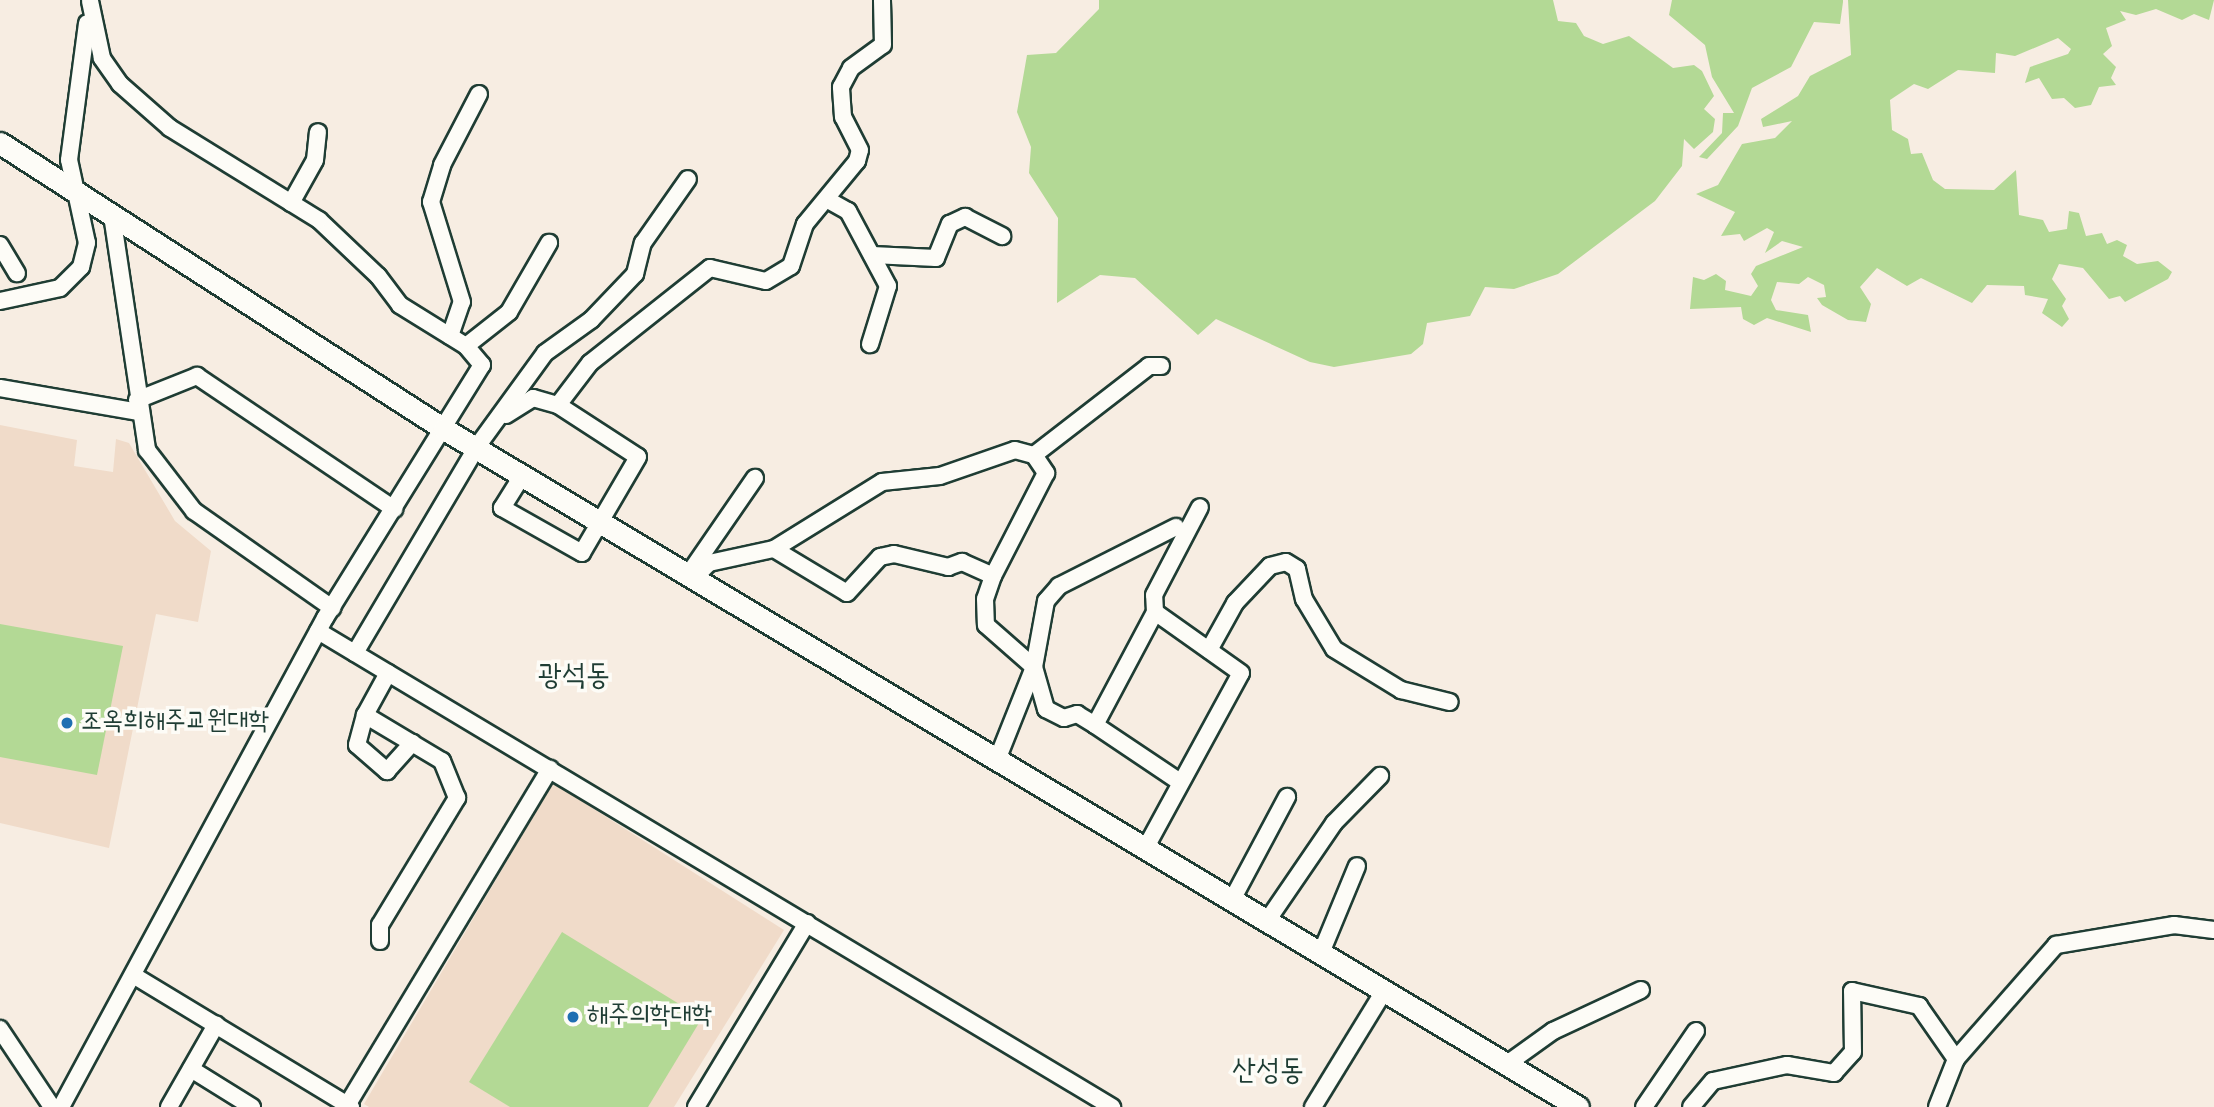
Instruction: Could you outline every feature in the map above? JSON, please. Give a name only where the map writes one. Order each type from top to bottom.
[{"type":"main road","points":[[0,143],[444,429],[1578,1107]]},
{"type":"street","points":[[558,405],[590,363],[710,268],[765,281],[779,278],[791,266],[805,225],[828,200],[841,175],[857,161],[860,150],[843,117],[841,86],[851,68],[883,45],[882,0]]},
{"type":"street","points":[[0,301],[60,288],[80,267],[87,243],[72,189],[69,160],[89,34],[88,1]]},
{"type":"street","points":[[61,1107],[318,631],[479,376],[482,365],[466,346],[400,306],[378,276],[291,203],[170,128],[120,84],[102,58],[88,1]]},
{"type":"street","points":[[450,336],[462,302],[431,202],[442,165],[479,94]]},
{"type":"street","points":[[291,203],[315,160],[318,132]]},
{"type":"street","points":[[355,653],[479,450],[545,353],[591,320],[635,274],[643,243],[688,179]]},
{"type":"street","points":[[828,200],[848,211],[888,286],[870,344]]},
{"type":"street","points":[[112,215],[138,406],[147,450],[194,511],[332,608]]},
{"type":"street","points":[[872,255],[936,258],[950,224],[965,217],[1002,236]]},
{"type":"street","points":[[466,346],[509,312],[549,243]]},
{"type":"street","points":[[0,245],[17,273]]},
{"type":"street","points":[[1034,455],[1149,366],[1161,366]]},
{"type":"street","points":[[0,388],[138,406],[197,376],[394,509]]},
{"type":"street","points":[[479,450],[511,408],[533,398],[558,405],[638,457],[582,553],[502,508],[522,476]]},
{"type":"street","points":[[691,577],[709,564],[774,549],[882,482],[940,476],[1014,450],[1034,455],[1046,473],[993,576],[985,599],[986,625],[1034,667],[1046,709],[1064,718],[1077,714],[1177,780]]},
{"type":"street","points":[[691,577],[755,478]]},
{"type":"street","points":[[1095,725],[1155,612],[1154,595],[1200,507]]},
{"type":"street","points":[[997,760],[1034,667],[1046,601],[1059,586],[1176,527]]},
{"type":"street","points":[[774,549],[847,593],[880,557],[894,554],[948,567],[962,562],[993,576]]},
{"type":"street","points":[[1209,650],[1235,603],[1270,566],[1286,562],[1297,569],[1304,598],[1334,649],[1401,690],[1450,702]]},
{"type":"street","points":[[1146,849],[1177,780],[1241,673],[1155,612]]},
{"type":"street","points":[[318,631],[1112,1107]]},
{"type":"street","points":[[388,673],[365,715],[357,746],[387,771],[412,743]]},
{"type":"street","points":[[365,715],[442,761],[457,798],[380,925],[380,940]]},
{"type":"street","points":[[133,975],[348,1106],[550,769]]},
{"type":"street","points":[[1267,921],[1334,823],[1380,776]]},
{"type":"street","points":[[1232,900],[1287,797]]},
{"type":"street","points":[[1321,953],[1357,866]]},
{"type":"street","points":[[696,1107],[807,923]]},
{"type":"street","points":[[1937,1107],[1956,1059],[2056,945],[2174,925],[2214,930]]},
{"type":"street","points":[[1507,1064],[1553,1031],[1641,990]]},
{"type":"street","points":[[1313,1107],[1384,991]]},
{"type":"street","points":[[1691,1107],[1713,1082],[1787,1065],[1834,1073],[1853,1052],[1852,991],[1919,1006],[1956,1059]]},
{"type":"street","points":[[169,1107],[216,1025]]},
{"type":"street","points":[[0,1029],[52,1107]]},
{"type":"street","points":[[1644,1107],[1696,1031]]},
{"type":"street","points":[[191,1069],[252,1107]]},
{"type":"shaded area","name":"조옥희해주교원대학","points":[[0,425],[77,440],[74,466],[113,472],[116,439],[129,443],[175,521],[211,551],[198,622],[156,614],[109,848],[0,823]]},
{"type":"shaded area","name":"해주의학대학","points":[[553,783],[784,930],[674,1107],[369,1107],[364,1104]]},
{"type":"green space","points":[[1099,0],[1553,0],[1558,21],[1576,23],[1584,36],[1603,44],[1629,36],[1673,68],[1694,65],[1702,71],[1714,96],[1704,109],[1715,119],[1713,132],[1694,149],[1684,139],[1682,166],[1655,201],[1558,274],[1514,289],[1485,287],[1470,316],[1427,323],[1423,344],[1411,354],[1334,367],[1310,362],[1216,319],[1198,335],[1135,278],[1100,275],[1057,303],[1058,218],[1029,173],[1031,147],[1017,112],[1027,55],[1056,53],[1099,9]]},
{"type":"green space","points":[[1672,0],[1843,2],[1840,24],[1814,22],[1791,67],[1752,88],[1738,126],[1707,159],[1699,157],[1722,133],[1723,113],[1734,113],[1712,77],[1705,45],[1669,15]]},
{"type":"green space","points":[[1848,0],[2214,0],[2209,20],[2194,14],[2182,20],[2156,9],[2136,15],[2120,11],[2126,20],[2106,28],[2112,46],[2103,54],[2116,67],[2111,78],[2116,85],[2099,87],[2091,105],[2075,108],[2064,98],[2052,99],[2039,78],[2025,83],[2030,67],[2068,54],[2071,49],[2058,38],[2015,56],[1996,53],[1995,73],[1958,70],[1928,89],[1914,84],[1890,100],[1892,130],[1908,139],[1911,154],[1922,153],[1933,180],[1945,189],[1994,190],[2016,170],[2019,215],[2043,220],[2049,232],[2067,229],[2069,211],[2079,213],[2086,236],[2102,233],[2107,244],[2117,240],[2127,245],[2123,256],[2137,264],[2158,261],[2172,272],[2168,279],[2125,302],[2120,296],[2109,299],[2083,268],[2059,264],[2052,279],[2066,299],[2062,306],[2069,319],[2062,327],[2042,313],[2048,299],[2025,295],[2024,286],[1987,285],[1972,303],[1921,278],[1907,286],[1877,268],[1860,287],[1871,304],[1866,322],[1848,320],[1822,305],[1817,298],[1826,297],[1824,285],[1808,277],[1799,284],[1777,282],[1771,300],[1776,310],[1808,315],[1811,332],[1767,318],[1754,325],[1743,319],[1741,307],[1690,309],[1693,277],[1704,280],[1716,274],[1726,281],[1725,290],[1751,296],[1758,286],[1751,274],[1756,266],[1803,247],[1782,241],[1765,253],[1774,232],[1767,228],[1744,241],[1740,234],[1721,236],[1735,212],[1696,194],[1718,185],[1742,144],[1775,138],[1792,121],[1763,127],[1761,119],[1798,96],[1810,76],[1851,55]]},
{"type":"green space","points":[[0,624],[123,646],[97,775],[0,757]]},
{"type":"green space","points":[[562,932],[702,1018],[648,1107],[510,1107],[469,1082]]},
{"type":"place","name":"조옥희해주교원대학","points":[[67,723]]},
{"type":"place","name":"해주의학대학","points":[[573,1017]]},
{"type":"district","name":"광석동","points":[[574,679]]},
{"type":"district","name":"산성동","points":[[1268,1074]]}]
